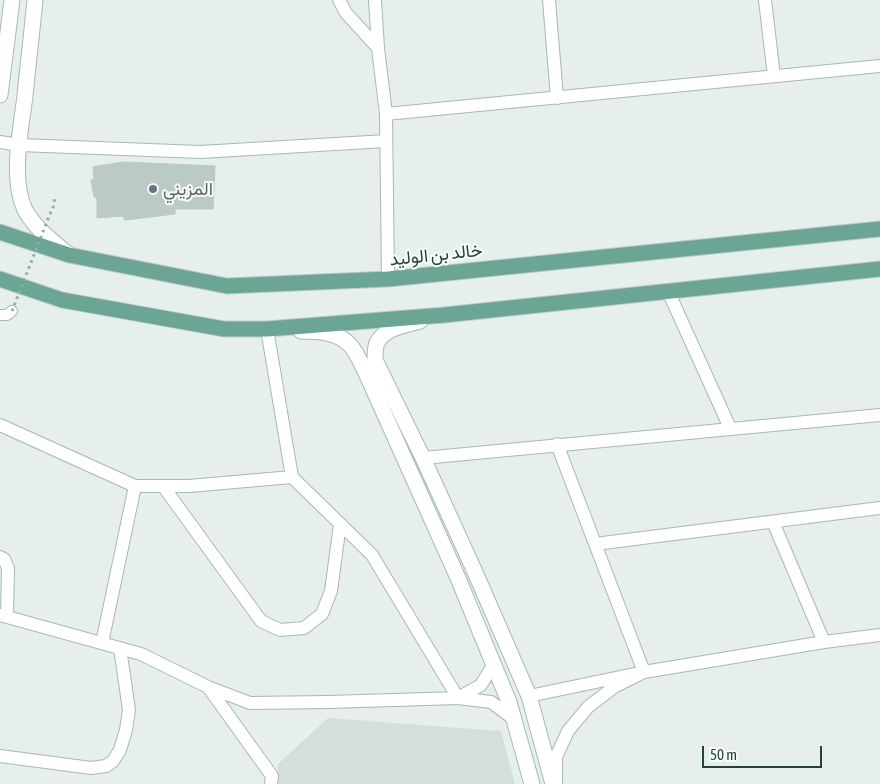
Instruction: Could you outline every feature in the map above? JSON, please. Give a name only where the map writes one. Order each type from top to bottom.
[{"type":"main road","points":[[0,95],[12,0]]},
{"type":"main road","points":[[35,0],[19,145],[17,169],[19,192],[25,210],[43,233],[69,254]]},
{"type":"main road","name":"خالد بن الوليد","points":[[0,232],[69,254],[227,286],[388,279],[880,229]]},
{"type":"main road","points":[[267,330],[444,315],[880,269]]},
{"type":"main road","points":[[0,279],[62,300],[224,329],[319,331],[340,338],[351,346],[366,374],[446,552],[509,702],[532,784]]},
{"type":"main road","points":[[444,315],[385,332],[376,344],[375,360],[423,458],[529,696],[554,784]]},
{"type":"street","points":[[339,0],[346,14],[378,48]]},
{"type":"street","points":[[375,0],[378,48],[386,114],[388,279]]},
{"type":"street","points":[[549,0],[557,98]]},
{"type":"street","points":[[765,0],[774,76]]},
{"type":"street","points":[[386,114],[880,66]]},
{"type":"street","points":[[0,142],[19,145],[200,152],[386,141]]},
{"type":"street","points":[[668,292],[730,428]]},
{"type":"street","points":[[0,315],[7,315],[12,311]]},
{"type":"street","points":[[267,330],[292,477],[372,555],[458,698]]},
{"type":"street","points":[[423,458],[880,415]]},
{"type":"street","points":[[0,425],[135,486],[190,486],[292,477]]},
{"type":"street","points":[[557,444],[644,672]]},
{"type":"street","points":[[102,643],[135,486]]},
{"type":"street","points":[[163,486],[261,620],[280,630],[304,628],[322,614],[331,591],[340,524]]},
{"type":"street","points":[[595,544],[880,508]]},
{"type":"street","points":[[773,522],[824,642]]},
{"type":"street","points":[[0,557],[4,559],[8,568],[4,616],[141,654],[208,687],[250,703],[458,698],[491,702],[514,719]]},
{"type":"street","points":[[529,696],[644,672],[824,642],[880,635]]},
{"type":"street","points":[[0,756],[90,768],[106,766],[114,761],[120,750],[126,730],[129,710],[120,648]]},
{"type":"street","points":[[458,698],[481,684],[493,665]]},
{"type":"street","points":[[554,784],[556,757],[568,730],[588,707],[614,687],[644,672]]},
{"type":"street","points":[[208,687],[272,776],[271,784]]},
{"type":"path","points":[[12,311],[53,208],[55,197]]},
{"type":"shaded area","points":[[328,718],[501,731],[515,784],[277,784],[278,764]]},
{"type":"building","name":"المزيني","points":[[124,162],[215,166],[213,209],[175,209],[175,214],[125,220],[123,216],[97,218],[97,198],[94,197],[91,180],[94,179],[93,167]]},
{"type":"place","name":"المزيني","points":[[153,189]]}]
